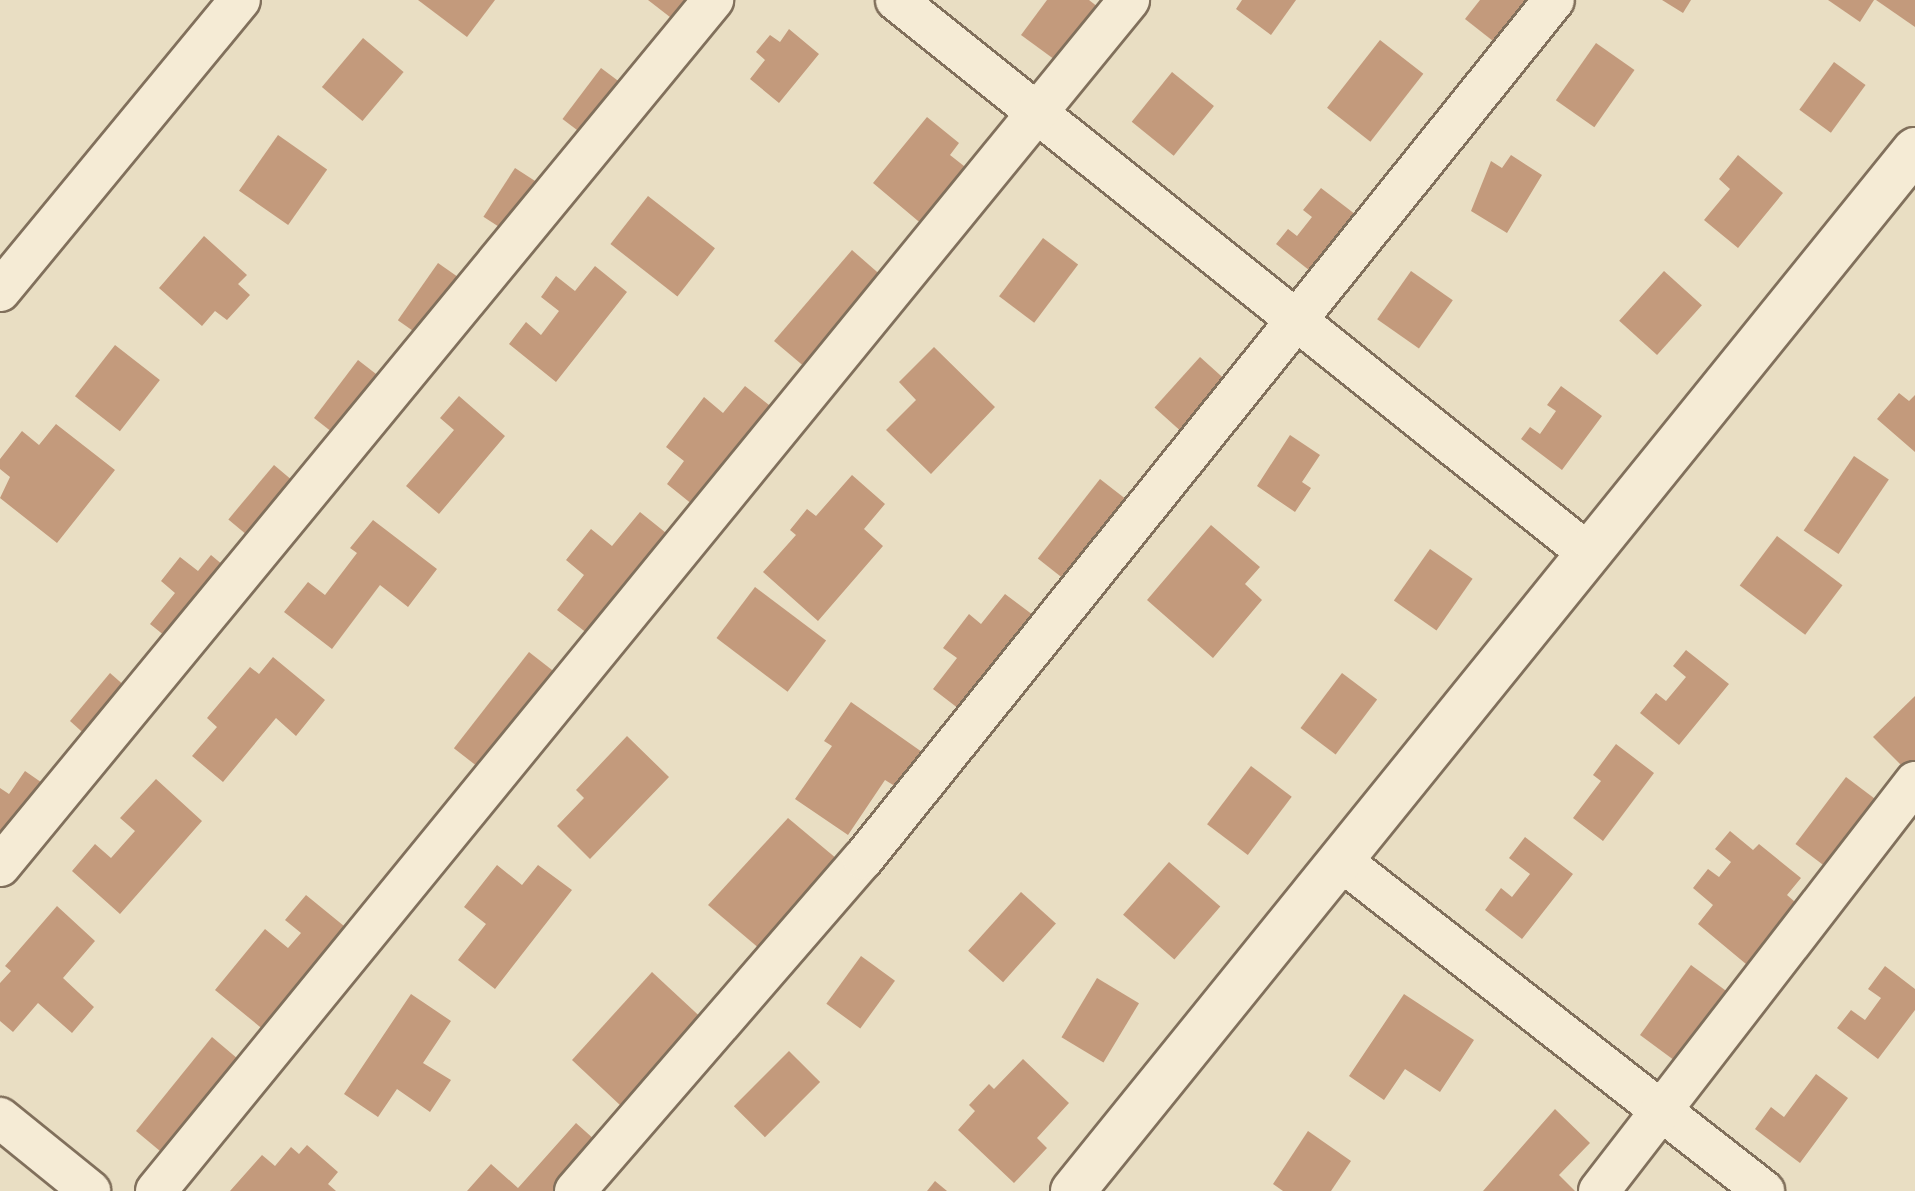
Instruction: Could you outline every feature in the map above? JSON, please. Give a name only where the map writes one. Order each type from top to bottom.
[{"type":"street","points":[[0,291],[240,0]]},
{"type":"street","points":[[0,866],[713,0]]},
{"type":"street","points":[[896,0],[1589,554]]},
{"type":"street","points":[[156,1191],[1129,0]]},
{"type":"street","points":[[575,1191],[863,859],[1554,0]]},
{"type":"street","points":[[1073,1191],[1344,863],[1915,150]]},
{"type":"street","points":[[1599,1191],[1664,1111],[1915,782]]},
{"type":"street","points":[[1344,863],[1764,1191]]},
{"type":"street","points":[[0,1118],[90,1191]]},
{"type":"building","points":[[418,0],[495,0],[467,37]]},
{"type":"building","points":[[648,0],[711,0],[688,31]]},
{"type":"building","points":[[1047,0],[1089,0],[1103,11],[1062,65],[1021,35]]},
{"type":"building","points":[[1242,0],[1296,0],[1271,35],[1236,9]]},
{"type":"building","points":[[1480,0],[1526,0],[1493,41],[1465,19]]},
{"type":"building","points":[[1662,0],[1691,0],[1683,13]]},
{"type":"building","points":[[1828,0],[1874,0],[1860,22]]},
{"type":"building","points":[[1876,0],[1915,0],[1915,27]]},
{"type":"building","points":[[789,29],[819,54],[779,103],[750,79],[765,60],[756,52],[770,35],[780,42]]},
{"type":"building","points":[[363,38],[404,72],[362,121],[322,87]]},
{"type":"building","points":[[1380,40],[1423,74],[1370,142],[1327,108]]},
{"type":"building","points":[[1596,43],[1635,70],[1594,127],[1556,100]]},
{"type":"building","points":[[1834,62],[1866,85],[1831,133],[1799,110]]},
{"type":"building","points":[[601,68],[631,91],[593,142],[562,119]]},
{"type":"building","points":[[1172,72],[1214,106],[1174,156],[1132,122]]},
{"type":"building","points":[[927,117],[959,143],[950,155],[969,170],[924,226],[873,183]]},
{"type":"building","points":[[278,135],[327,169],[288,225],[239,191]]},
{"type":"building","points":[[1511,155],[1542,175],[1507,233],[1471,211],[1491,161],[1502,168]]},
{"type":"building","points":[[1738,155],[1783,193],[1738,248],[1704,220],[1730,189],[1719,179]]},
{"type":"building","points":[[515,168],[550,191],[519,240],[483,217]]},
{"type":"building","points":[[1321,188],[1364,221],[1319,278],[1276,244],[1288,229],[1297,236],[1312,217],[1303,210]]},
{"type":"building","points":[[648,196],[715,248],[677,296],[610,244]]},
{"type":"building","points":[[204,236],[247,275],[238,284],[250,295],[227,320],[215,311],[202,326],[159,288]]},
{"type":"building","points":[[1043,238],[1078,264],[1034,323],[999,296]]},
{"type":"building","points":[[852,250],[884,278],[813,374],[774,341]]},
{"type":"building","points":[[438,263],[477,290],[436,347],[398,320]]},
{"type":"building","points":[[595,266],[627,292],[556,382],[509,344],[526,322],[541,335],[559,311],[541,297],[556,276],[575,291]]},
{"type":"building","points":[[1411,271],[1453,300],[1419,349],[1377,319]]},
{"type":"building","points":[[1664,271],[1702,305],[1657,355],[1619,321]]},
{"type":"building","points":[[115,345],[160,380],[120,431],[75,396]]},
{"type":"building","points":[[934,347],[995,407],[931,474],[886,430],[916,400],[899,382]]},
{"type":"building","points":[[1200,357],[1234,388],[1189,438],[1154,408]]},
{"type":"building","points":[[358,360],[398,391],[346,443],[314,418]]},
{"type":"building","points":[[745,386],[778,412],[698,509],[667,484],[684,461],[666,447],[704,397],[723,413]]},
{"type":"building","points":[[1561,386],[1602,416],[1562,470],[1521,439],[1530,427],[1540,434],[1556,411],[1547,405]]},
{"type":"building","points":[[1899,393],[1909,401],[1915,395],[1915,452],[1877,419]]},
{"type":"building","points":[[459,396],[505,436],[439,514],[406,486],[454,430],[440,418]]},
{"type":"building","points":[[56,424],[115,470],[57,543],[0,498],[10,477],[0,469],[0,459],[22,431],[39,445]]},
{"type":"building","points":[[1290,435],[1320,455],[1302,482],[1311,488],[1295,512],[1257,486]]},
{"type":"building","points":[[1854,456],[1889,479],[1838,554],[1804,531]]},
{"type":"building","points":[[274,465],[305,491],[259,545],[228,519]]},
{"type":"building","points":[[852,475],[885,504],[864,529],[883,546],[818,621],[763,572],[796,535],[790,530],[807,509],[816,516]]},
{"type":"building","points":[[1100,479],[1126,499],[1064,579],[1038,559]]},
{"type":"building","points":[[640,512],[671,537],[592,637],[557,610],[584,575],[566,560],[591,529],[612,546]]},
{"type":"building","points":[[373,520],[437,569],[408,607],[380,585],[332,649],[284,612],[308,582],[325,595],[357,553],[350,548]]},
{"type":"building","points":[[1211,525],[1260,567],[1245,584],[1262,600],[1213,658],[1147,600]]},
{"type":"building","points":[[1777,536],[1842,585],[1805,635],[1740,586]]},
{"type":"building","points":[[1430,549],[1473,579],[1436,630],[1394,601]]},
{"type":"building","points":[[211,555],[242,581],[185,652],[150,624],[175,593],[161,581],[180,557],[198,571]]},
{"type":"building","points":[[755,587],[826,641],[788,692],[716,638]]},
{"type":"building","points":[[1005,594],[1037,618],[963,712],[933,689],[957,658],[943,648],[969,614],[981,624]]},
{"type":"building","points":[[1686,650],[1729,684],[1679,745],[1640,713],[1656,693],[1666,701],[1686,677],[1673,666]]},
{"type":"building","points":[[529,652],[561,677],[486,773],[454,748]]},
{"type":"building","points":[[273,657],[325,700],[296,736],[276,718],[223,782],[192,756],[217,727],[207,718],[250,667],[259,674]]},
{"type":"building","points":[[110,673],[143,702],[90,739],[70,721]]},
{"type":"building","points":[[1342,673],[1377,699],[1336,755],[1300,728]]},
{"type":"building","points":[[1915,696],[1915,779],[1873,737]]},
{"type":"building","points":[[851,702],[922,752],[898,788],[885,780],[848,835],[795,799],[832,746],[824,741]]},
{"type":"building","points":[[627,736],[669,777],[590,859],[557,826],[584,798],[576,790]]},
{"type":"building","points":[[1616,744],[1654,773],[1603,841],[1573,818],[1601,781],[1593,775]]},
{"type":"building","points":[[1251,766],[1292,797],[1248,855],[1207,824]]},
{"type":"building","points":[[25,771],[61,796],[24,848],[0,831],[0,788],[9,794]]},
{"type":"building","points":[[1846,777],[1881,803],[1831,871],[1795,844]]},
{"type":"building","points":[[156,779],[202,821],[120,914],[72,871],[95,844],[111,858],[135,831],[120,818]]},
{"type":"building","points":[[788,818],[843,864],[780,966],[708,905]]},
{"type":"building","points":[[1730,831],[1753,850],[1759,844],[1801,878],[1787,895],[1802,908],[1752,969],[1698,924],[1713,905],[1693,888],[1708,869],[1719,877],[1731,862],[1715,849]]},
{"type":"building","points":[[1525,837],[1573,874],[1522,939],[1485,910],[1501,888],[1512,897],[1530,874],[1509,858]]},
{"type":"building","points":[[1169,862],[1220,907],[1174,959],[1123,915]]},
{"type":"building","points":[[497,865],[522,885],[538,865],[572,890],[495,989],[458,960],[486,924],[464,907]]},
{"type":"building","points":[[1021,892],[1056,923],[1003,982],[968,951]]},
{"type":"building","points":[[306,895],[355,935],[292,1053],[215,990],[265,929],[288,948],[301,933],[285,920]]},
{"type":"building","points":[[57,906],[95,941],[63,978],[94,1007],[72,1033],[38,1003],[13,1032],[0,1021],[0,983],[11,971],[5,966]]},
{"type":"building","points":[[861,956],[895,981],[860,1028],[826,1004]]},
{"type":"building","points":[[1691,965],[1729,993],[1686,1069],[1640,1035]]},
{"type":"building","points":[[1885,966],[1915,989],[1915,1010],[1878,1059],[1837,1028],[1851,1010],[1865,1020],[1881,998],[1868,989]]},
{"type":"building","points":[[652,972],[708,1024],[637,1121],[572,1060]]},
{"type":"building","points":[[1097,978],[1139,1003],[1103,1062],[1061,1037]]},
{"type":"building","points":[[411,994],[451,1021],[423,1063],[451,1080],[430,1112],[397,1089],[378,1117],[344,1094]]},
{"type":"building","points":[[1404,994],[1474,1040],[1440,1092],[1405,1069],[1384,1100],[1349,1076]]},
{"type":"building","points":[[212,1037],[258,1076],[166,1156],[136,1131]]},
{"type":"building","points":[[789,1051],[820,1082],[765,1137],[734,1106]]},
{"type":"building","points":[[1023,1059],[1069,1103],[1037,1138],[1047,1148],[1014,1183],[958,1130],[975,1111],[969,1105],[989,1084],[994,1089]]},
{"type":"building","points":[[1816,1074],[1848,1098],[1800,1163],[1755,1129],[1771,1107],[1784,1117]]},
{"type":"building","points":[[1555,1109],[1590,1143],[1559,1175],[1575,1191],[1483,1191]]},
{"type":"building","points":[[576,1123],[605,1149],[567,1191],[467,1191],[491,1164],[518,1188]]},
{"type":"building","points":[[1308,1131],[1351,1161],[1331,1191],[1283,1191],[1273,1184]]},
{"type":"building","points":[[307,1145],[338,1172],[328,1184],[336,1191],[230,1191],[262,1155],[275,1166],[291,1147],[299,1154]]},
{"type":"building","points":[[935,1181],[947,1191],[927,1191]]}]
